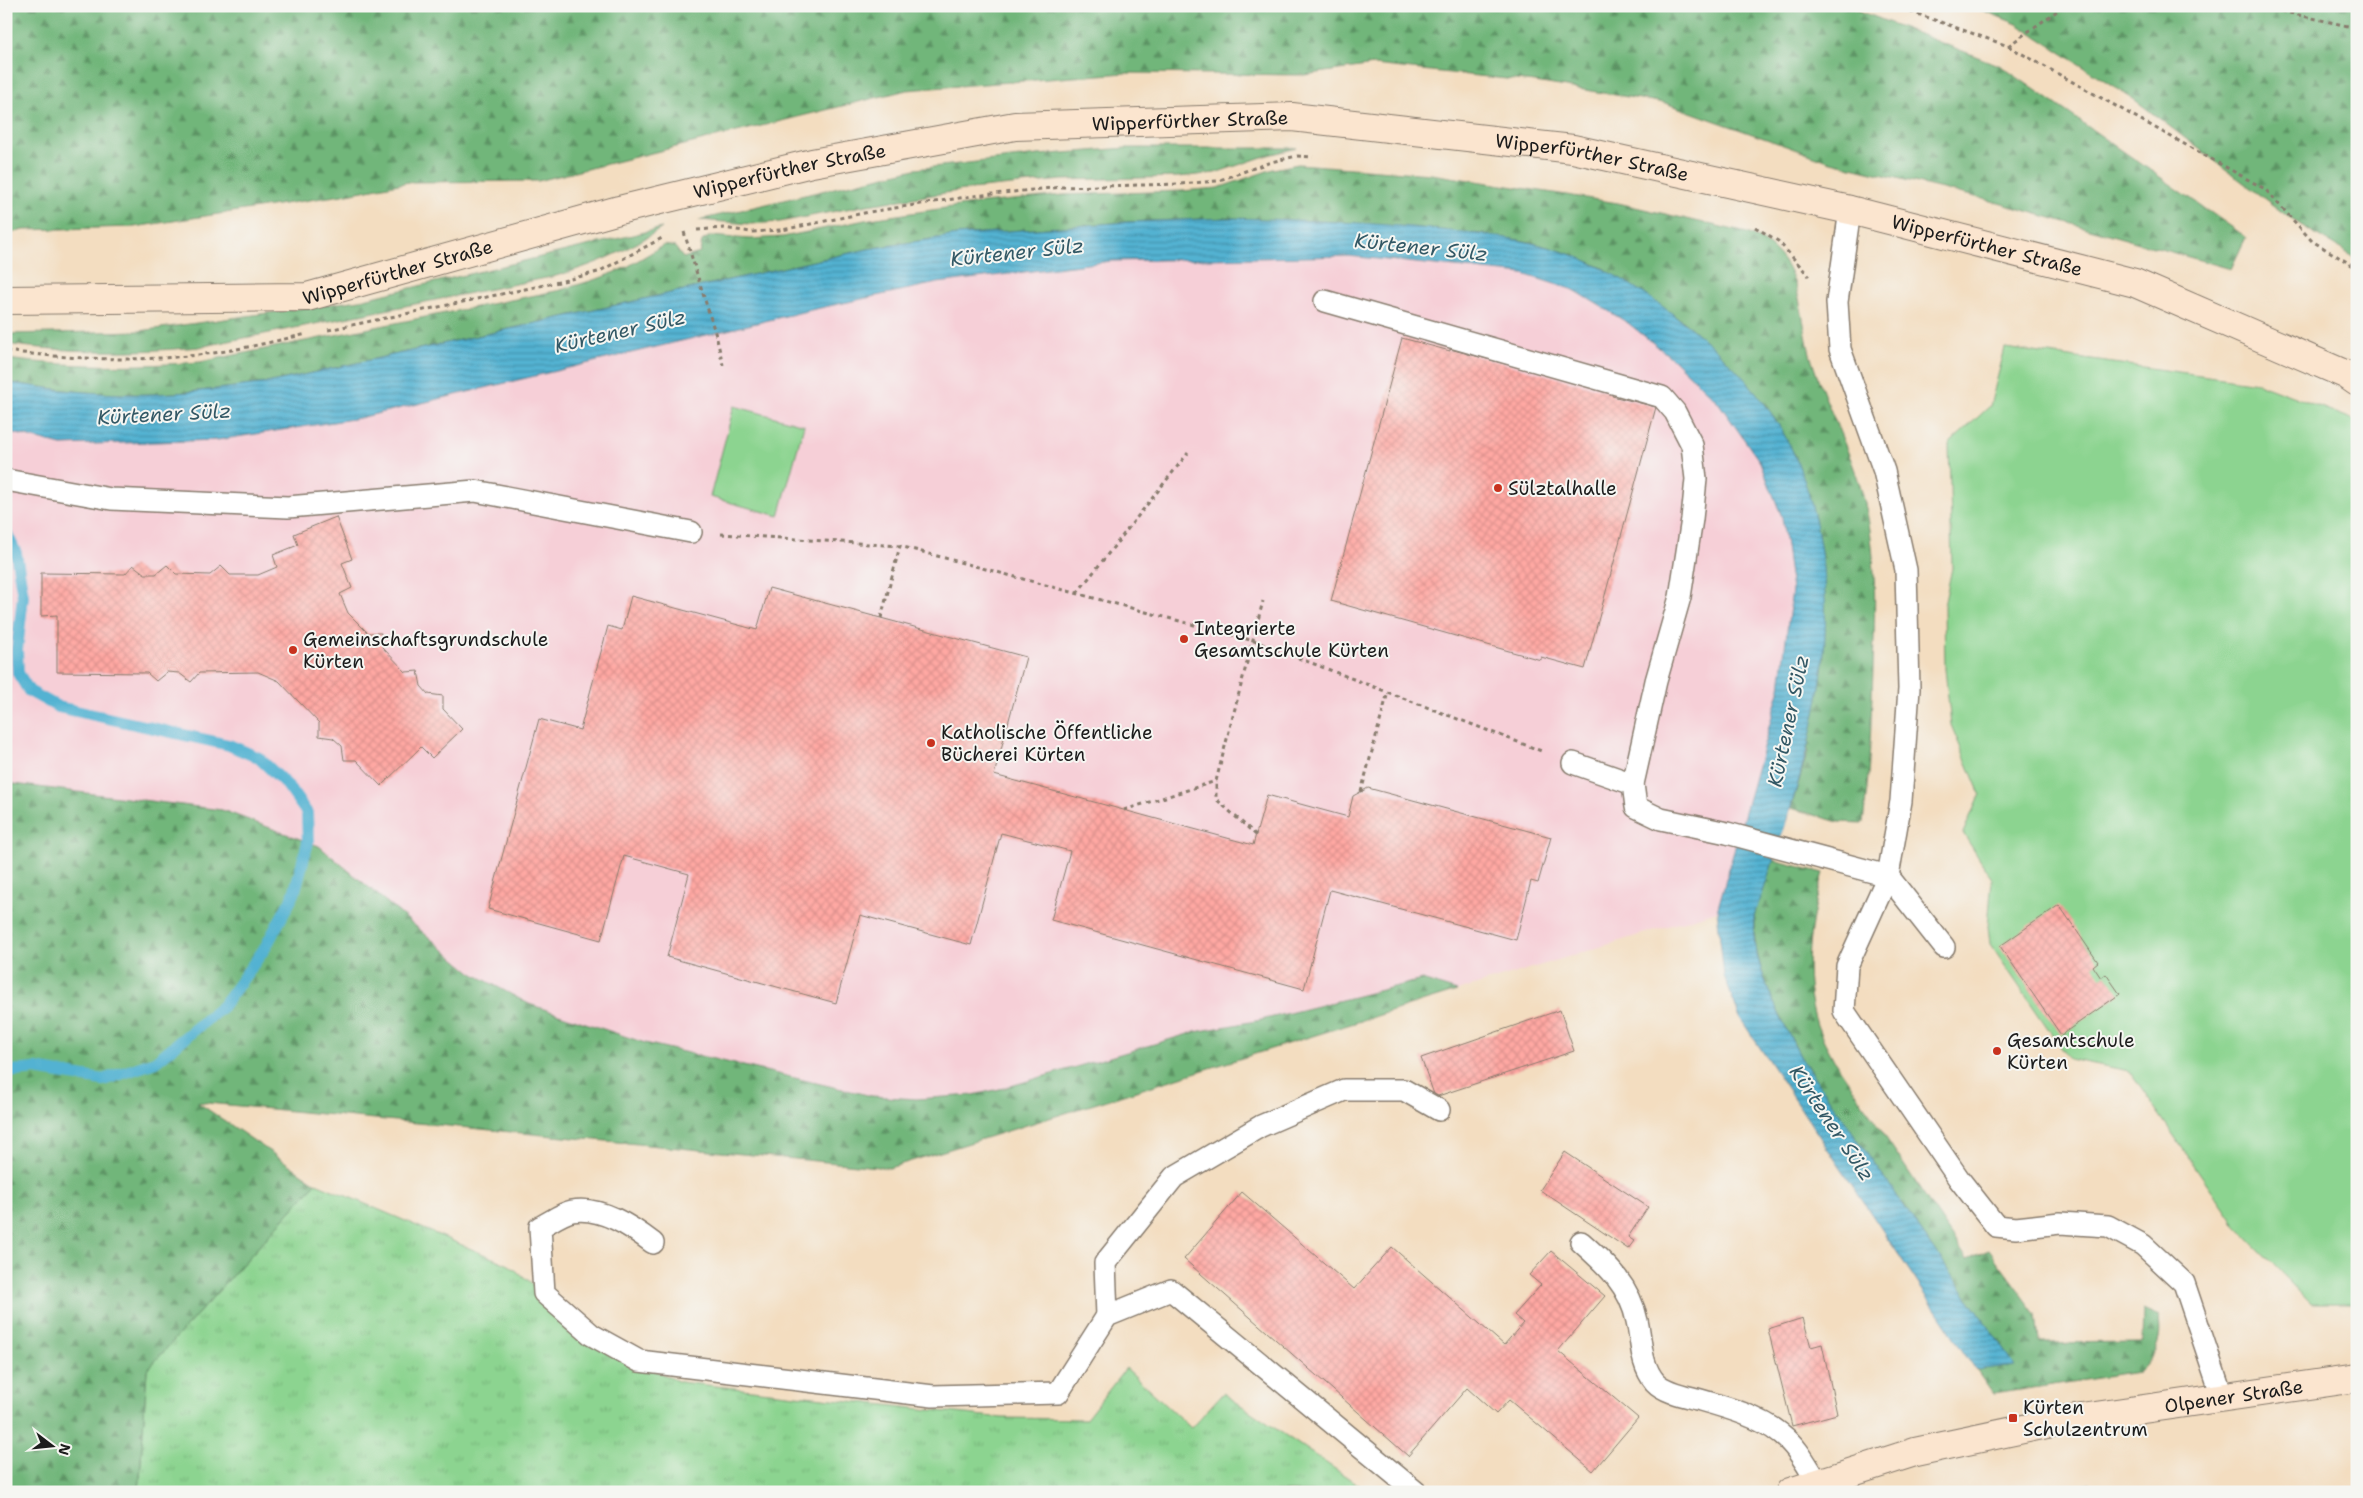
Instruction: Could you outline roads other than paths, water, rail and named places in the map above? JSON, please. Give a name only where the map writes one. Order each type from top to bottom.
[{"type":"main road","name":"Wipperfürther Straße","points":[[6,300],[307,297],[619,210],[812,163],[1015,126],[1292,118],[1573,149],[1850,210],[2135,283],[2347,375],[2357,382]]},
{"type":"main road","name":"Olpener Straße","points":[[1790,1492],[1915,1452],[2052,1423],[2357,1378]]},
{"type":"lane","points":[[1850,210],[1837,302],[1840,349],[1884,471],[1906,570],[1909,689],[1901,801],[1888,876],[1847,966],[1844,1011],[1959,1179],[1996,1226],[2016,1228],[2060,1223],[2108,1226],[2144,1245],[2184,1283],[2223,1399]]},
{"type":"lane","points":[[1325,301],[1662,397],[1675,412],[1692,445],[1696,479],[1680,597],[1656,681],[1633,784],[1636,808],[1661,819],[1727,833],[1888,876],[1944,947]]},
{"type":"lane","points":[[6,480],[111,498],[288,508],[474,492],[691,532]]},
{"type":"lane","points":[[1573,763],[1633,784]]},
{"type":"lane","points":[[1108,1316],[1106,1263],[1174,1176],[1261,1126],[1344,1090],[1404,1090],[1438,1110]]},
{"type":"lane","points":[[653,1243],[627,1224],[592,1212],[571,1211],[540,1227],[544,1293],[592,1335],[639,1361],[933,1396],[1058,1393],[1108,1316],[1172,1290],[1416,1492]]},
{"type":"lane","points":[[1581,1242],[1611,1268],[1627,1291],[1637,1320],[1640,1348],[1646,1368],[1656,1384],[1674,1393],[1757,1420],[1781,1434],[1801,1455],[1818,1483]]},
{"type":"water","name":"Kürtener Sülz","points":[[1230,218],[1415,227],[1489,235],[1567,253],[1592,263],[1616,276],[1651,298],[1695,331],[1741,374],[1767,407],[1794,453],[1806,485],[1815,519],[1821,554],[1825,589],[1825,625],[1819,692],[1807,748],[1792,803],[1754,916],[1754,935],[1757,953],[1769,990],[1801,1058],[2015,1365],[1976,1370],[1740,1018],[1724,976],[1717,911],[1780,688],[1792,590],[1782,517],[1760,462],[1718,402],[1673,359],[1628,323],[1574,290],[1523,274],[1349,256],[1111,261],[937,283],[815,309],[359,418],[217,440],[61,445],[6,431],[6,382],[77,391],[139,394],[194,392],[267,383],[868,249],[957,235],[1127,222]]},
{"type":"water","points":[[2091,1483],[2098,1492],[2055,1492],[2057,1490]]},
{"type":"waterway","points":[[6,532],[16,553],[23,596],[17,650],[18,673],[29,691],[58,707],[229,745],[259,758],[287,785],[307,813],[308,842],[294,894],[265,948],[223,1006],[155,1062],[103,1080],[35,1069],[6,1072]]},
{"type":"place","name":"Sülztalhalle","points":[[1498,488]]},
{"type":"place","name":"Integrierte Gesamtschule Kürten","points":[[1184,639]]},
{"type":"place","name":"Gemeinschaftsgrundschule Kürten","points":[[293,650]]},
{"type":"place","name":"Katholische Öffentliche Bücherei Kürten","points":[[931,743]]},
{"type":"place","name":"Gesamtschule Kürten","points":[[1997,1051]]},
{"type":"place","name":"Kürten Schulzentrum","points":[[2013,1418]]}]
